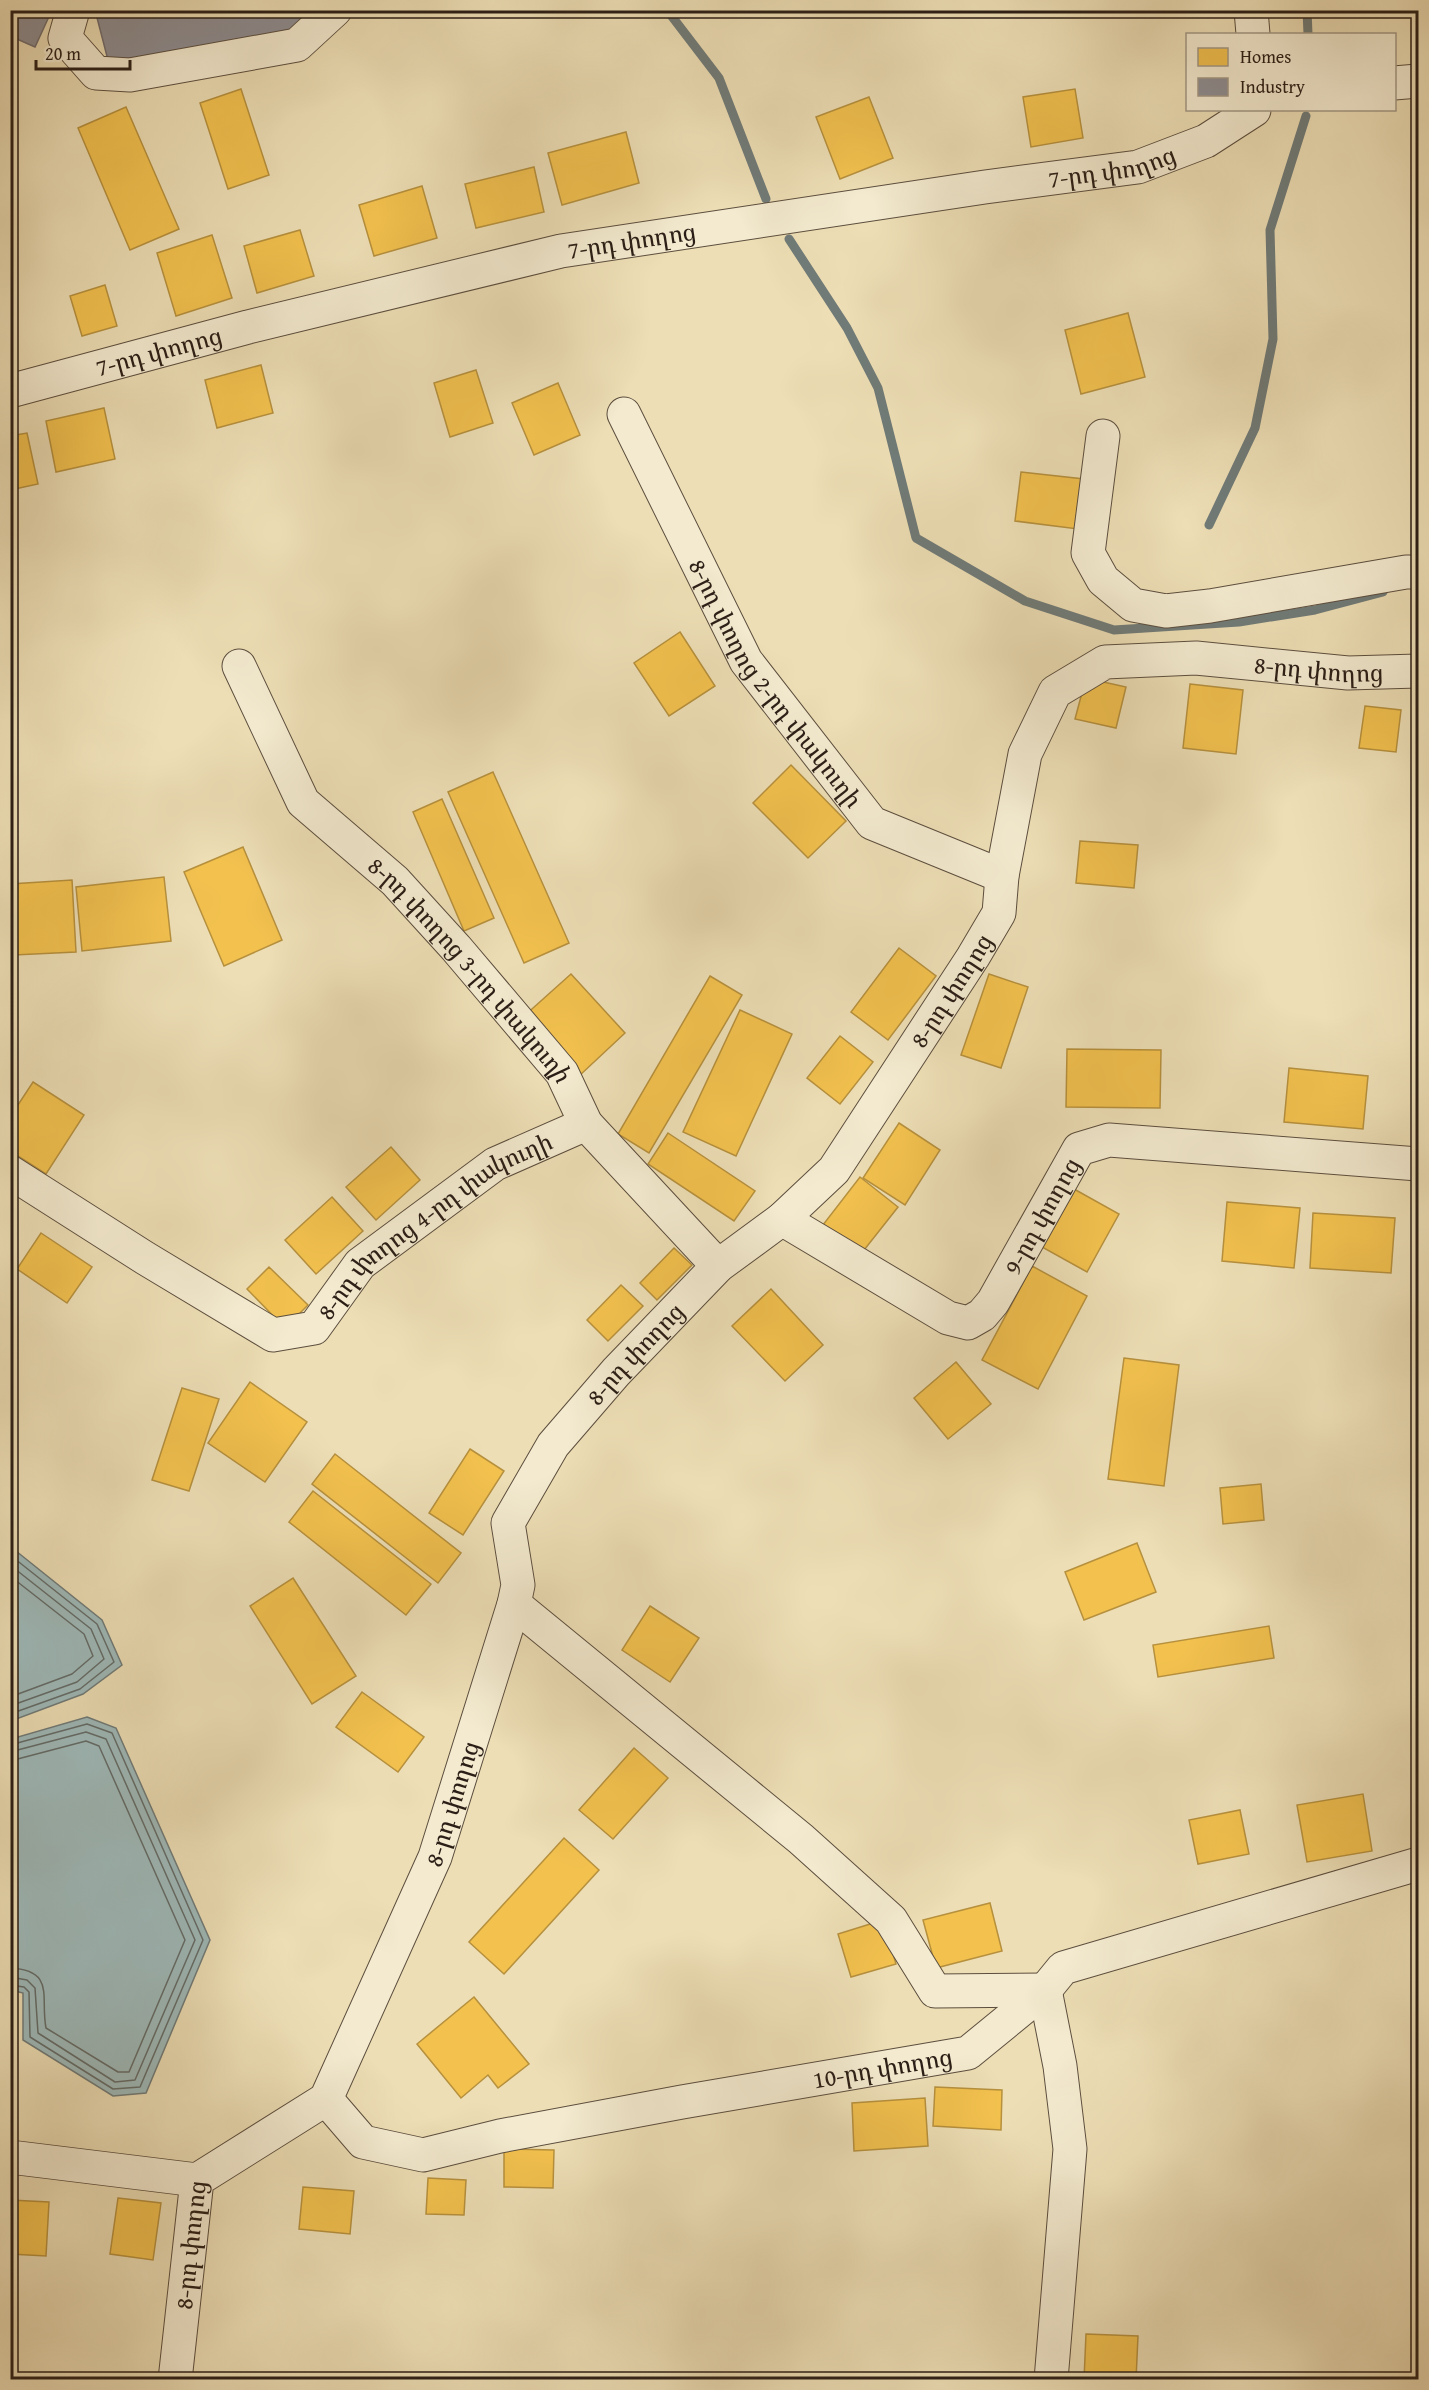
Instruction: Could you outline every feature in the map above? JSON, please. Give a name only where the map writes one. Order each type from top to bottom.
[{"type":"street","points":[[73,10],[65,38],[96,73],[130,75],[297,45],[335,10]]},
{"type":"street","points":[[1251,10],[1253,33]]},
{"type":"street","points":[[1396,83],[1419,81]]},
{"type":"street","name":"7-րդ փողոց","points":[[10,391],[248,327],[561,251],[1138,167],[1206,141],[1252,111]]},
{"type":"street","name":"8-րդ փողոց 2-րդ փակուղի","points":[[624,414],[746,661],[872,823],[1002,876]]},
{"type":"street","points":[[1103,436],[1088,553],[1103,580],[1132,604],[1166,611],[1210,606],[1406,572],[1419,572]]},
{"type":"street","name":"8-րդ փողոց","points":[[175,2379],[197,2180],[326,2099],[435,1857],[514,1604],[518,1585],[508,1523],[553,1445],[616,1372],[718,1266],[782,1219],[834,1170],[999,914],[1002,876],[1025,754],[1055,692],[1104,662],[1196,658],[1348,673],[1419,670]]},
{"type":"street","name":"8-րդ փողոց 3-րդ փակուղի","points":[[239,666],[303,802],[395,881],[456,948],[562,1073],[586,1124],[718,1266]]},
{"type":"street","name":"8-րդ փողոց 4-րդ փակուղի","points":[[10,1172],[145,1258],[273,1335],[314,1328],[360,1264],[495,1164],[586,1124]]},
{"type":"street","name":"9-րդ փողոց","points":[[782,1219],[948,1318],[968,1323],[982,1314],[993,1302],[1079,1149],[1109,1140],[1419,1164]]},
{"type":"street","points":[[514,1604],[801,1839],[891,1920],[935,1991],[1045,1990],[1060,2066],[1070,2149],[1051,2379]]},
{"type":"street","name":"10-րդ փողոց","points":[[326,2099],[363,2142],[423,2155],[500,2136],[968,2053],[1045,1990],[1063,1968],[1419,1864]]},
{"type":"street","points":[[10,2157],[197,2180]]},
{"type":"water","points":[[11,1547],[102,1620],[122,1665],[83,1694],[11,1721]]},
{"type":"water","points":[[87,1717],[116,1728],[210,1940],[146,2093],[113,2096],[23,2040],[23,1993],[11,1990],[11,1739]]},
{"type":"building: Homes","points":[[241,89],[269,175],[228,189],[200,103]]},
{"type":"building: Homes","points":[[1075,89],[1083,138],[1031,147],[1023,97]]},
{"type":"building: Homes","points":[[869,97],[893,158],[840,179],[816,117]]},
{"type":"building: Homes","points":[[126,107],[179,229],[130,250],[78,128]]},
{"type":"building: Homes","points":[[626,132],[639,183],[562,205],[548,153]]},
{"type":"building: Homes","points":[[534,167],[544,212],[476,228],[465,184]]},
{"type":"building: Homes","points":[[422,186],[437,238],[374,256],[359,205]]},
{"type":"building: Homes","points":[[300,230],[314,276],[257,293],[244,246]]},
{"type":"building: Homes","points":[[212,235],[232,298],[176,316],[157,253]]},
{"type":"building: Homes","points":[[105,285],[117,326],[82,336],[70,296]]},
{"type":"building: Homes","points":[[1128,313],[1145,377],[1081,394],[1065,330]]},
{"type":"building: Homes","points":[[261,365],[273,413],[217,428],[205,380]]},
{"type":"building: Homes","points":[[476,370],[493,423],[450,437],[434,383]]},
{"type":"building: Homes","points":[[558,383],[580,435],[534,455],[512,403]]},
{"type":"building: Homes","points":[[104,408],[115,459],[56,472],[46,421]]},
{"type":"building: Homes","points":[[27,433],[38,484],[10,490],[10,436]]},
{"type":"building: Homes","points":[[1021,472],[1084,479],[1078,529],[1015,521]]},
{"type":"building: Homes","points":[[1416,472],[1418,472],[1418,532]]},
{"type":"building: Homes","points":[[680,632],[715,686],[669,716],[634,663]]},
{"type":"building: Homes","points":[[1099,681],[1126,687],[1116,728],[1075,719],[1083,689]]},
{"type":"building: Homes","points":[[1190,684],[1243,690],[1236,754],[1183,748]]},
{"type":"building: Homes","points":[[1365,706],[1401,710],[1396,752],[1359,748]]},
{"type":"building: Homes","points":[[791,765],[846,821],[808,858],[753,803]]},
{"type":"building: Homes","points":[[493,772],[569,943],[524,963],[448,792]]},
{"type":"building: Homes","points":[[442,799],[494,918],[464,931],[413,812]]},
{"type":"building: Homes","points":[[1080,841],[1138,845],[1134,888],[1076,883]]},
{"type":"building: Homes","points":[[243,847],[282,940],[224,966],[184,872]]},
{"type":"building: Homes","points":[[164,877],[171,941],[82,951],[76,887]]},
{"type":"building: Homes","points":[[72,880],[76,952],[14,955],[10,884]]},
{"type":"building: Homes","points":[[899,948],[936,976],[888,1040],[851,1012]]},
{"type":"building: Homes","points":[[571,974],[625,1033],[578,1077],[523,1017]]},
{"type":"building: Homes","points":[[989,974],[1028,987],[1001,1068],[961,1055]]},
{"type":"building: Homes","points":[[710,976],[742,995],[649,1153],[618,1134]]},
{"type":"building: Homes","points":[[740,1010],[792,1034],[736,1156],[683,1132]]},
{"type":"building: Homes","points":[[840,1036],[873,1062],[840,1104],[807,1078]]},
{"type":"building: Homes","points":[[1067,1049],[1161,1050],[1160,1108],[1066,1107]]},
{"type":"building: Homes","points":[[1289,1068],[1368,1076],[1363,1129],[1284,1122]]},
{"type":"building: Homes","points":[[33,1082],[84,1115],[46,1174],[10,1151],[10,1117]]},
{"type":"building: Homes","points":[[899,1123],[940,1150],[905,1205],[863,1178]]},
{"type":"building: Homes","points":[[668,1133],[755,1191],[734,1221],[648,1164]]},
{"type":"building: Homes","points":[[391,1147],[420,1180],[376,1220],[346,1187]]},
{"type":"building: Homes","points":[[860,1177],[898,1207],[857,1259],[819,1230]]},
{"type":"building: Homes","points":[[1074,1189],[1119,1214],[1087,1272],[1042,1247]]},
{"type":"building: Homes","points":[[332,1197],[363,1231],[316,1274],[285,1240]]},
{"type":"building: Homes","points":[[1227,1202],[1300,1208],[1294,1268],[1222,1261]]},
{"type":"building: Homes","points":[[1313,1213],[1395,1218],[1391,1273],[1310,1268]]},
{"type":"building: Homes","points":[[41,1233],[92,1267],[67,1303],[17,1269]]},
{"type":"building: Homes","points":[[674,1248],[692,1265],[657,1300],[640,1283]]},
{"type":"building: Homes","points":[[1032,1266],[1087,1296],[1038,1389],[982,1360]]},
{"type":"building: Homes","points":[[269,1267],[308,1305],[285,1328],[247,1289]]},
{"type":"building: Homes","points":[[621,1285],[643,1306],[608,1341],[587,1320]]},
{"type":"building: Homes","points":[[771,1289],[823,1345],[785,1381],[732,1326]]},
{"type":"building: Homes","points":[[1124,1358],[1179,1365],[1164,1486],[1108,1479]]},
{"type":"building: Homes","points":[[956,1362],[991,1404],[948,1439],[914,1398]]},
{"type":"building: Homes","points":[[250,1382],[307,1422],[265,1482],[208,1443]]},
{"type":"building: Homes","points":[[182,1388],[219,1399],[189,1491],[152,1480]]},
{"type":"building: Homes","points":[[470,1449],[504,1471],[463,1535],[429,1513]]},
{"type":"building: Homes","points":[[335,1454],[461,1553],[438,1583],[312,1484]]},
{"type":"building: Homes","points":[[1261,1484],[1264,1520],[1223,1524],[1220,1488]]},
{"type":"building: Homes","points":[[313,1491],[431,1584],[406,1615],[289,1522]]},
{"type":"building: Homes","points":[[1137,1543],[1156,1592],[1084,1620],[1065,1572]]},
{"type":"building: Homes","points":[[293,1578],[356,1676],[312,1704],[250,1606]]},
{"type":"building: Homes","points":[[650,1606],[699,1638],[670,1682],[622,1650]]},
{"type":"building: Homes","points":[[1269,1626],[1274,1658],[1158,1677],[1153,1645]]},
{"type":"building: Homes","points":[[362,1692],[424,1737],[398,1772],[336,1727]]},
{"type":"building: Homes","points":[[634,1748],[668,1778],[613,1839],[579,1810]]},
{"type":"building: Homes","points":[[1363,1794],[1372,1851],[1307,1862],[1297,1805]]},
{"type":"building: Homes","points":[[1240,1810],[1249,1854],[1198,1864],[1189,1820]]},
{"type":"building: Homes","points":[[564,1838],[599,1870],[504,1974],[469,1942]]},
{"type":"building: Homes","points":[[990,1903],[1002,1951],[936,1968],[923,1920]]},
{"type":"building: Homes","points":[[883,1920],[896,1964],[851,1977],[838,1934]]},
{"type":"building: Homes","points":[[474,1997],[529,2064],[498,2088],[488,2075],[461,2098],[417,2044]]},
{"type":"building: Homes","points":[[935,2087],[1002,2090],[1001,2130],[933,2126]]},
{"type":"building: Homes","points":[[925,2098],[928,2146],[854,2151],[852,2103]]},
{"type":"building: Homes","points":[[504,2149],[554,2150],[553,2188],[504,2187]]},
{"type":"building: Homes","points":[[428,2178],[466,2180],[464,2215],[426,2214]]},
{"type":"building: Homes","points":[[303,2187],[354,2191],[350,2234],[299,2229]]},
{"type":"building: Homes","points":[[118,2198],[161,2203],[153,2260],[110,2254]]},
{"type":"building: Homes","points":[[10,2200],[49,2202],[46,2256],[10,2254]]},
{"type":"building: Homes","points":[[1086,2334],[1138,2336],[1136,2380],[1084,2380]]},
{"type":"building: Industry","points":[[10,10],[52,10],[35,47],[10,36]]},
{"type":"building: Industry","points":[[95,10],[324,10],[301,31],[109,64]]},
{"type":"waterway","points":[[667,10],[719,78],[766,199]]},
{"type":"waterway","points":[[1307,10],[1308,33]]},
{"type":"waterway","points":[[1209,525],[1255,428],[1273,339],[1270,230],[1306,116]]},
{"type":"waterway","points":[[789,239],[847,328],[878,388],[916,538],[1025,601],[1114,630],[1239,622],[1315,610],[1383,592]]}]
